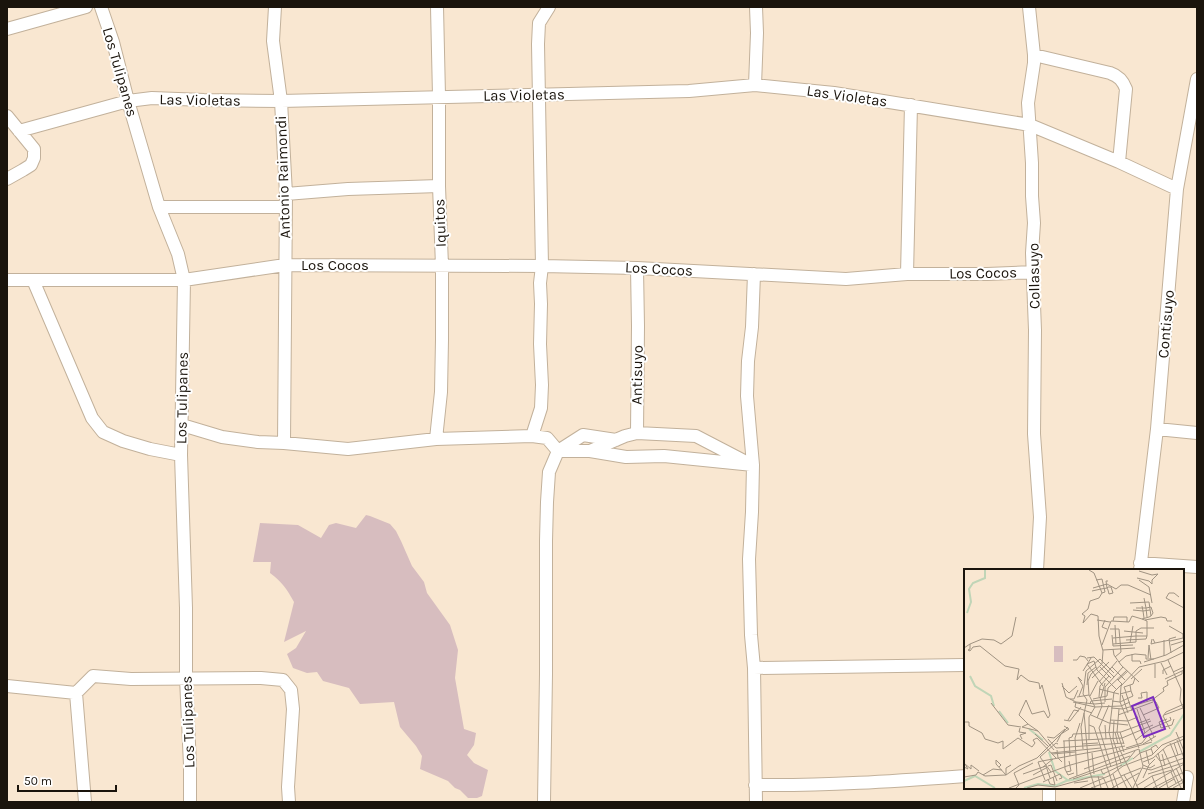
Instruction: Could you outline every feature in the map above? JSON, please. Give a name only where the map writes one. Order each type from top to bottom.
[{"type":"street","points":[[7,29],[86,7]]},
{"type":"street","name":"Los Tulipanes","points":[[101,7],[113,42],[128,101],[159,207],[178,254],[184,280],[181,455],[190,802]]},
{"type":"street","name":"Antonio Raimondi","points":[[275,7],[273,41],[281,101],[286,194],[284,443]]},
{"type":"street","name":"Iquitos","points":[[436,439],[441,392],[442,340],[442,266],[438,186],[440,96],[437,7]]},
{"type":"street","points":[[532,436],[541,408],[542,385],[540,344],[540,283],[542,266],[538,44],[539,24],[549,7]]},
{"type":"street","points":[[755,85],[757,33],[756,7]]},
{"type":"street","name":"Collasuyo","points":[[1029,7],[1034,55],[1028,103],[1034,223],[1032,252],[1035,330],[1034,434],[1040,517],[1037,569]]},
{"type":"street","points":[[1034,55],[1110,73],[1117,76],[1123,82],[1126,89],[1119,162]]},
{"type":"street","name":"Las Violetas","points":[[19,131],[128,101],[152,98],[281,101],[689,91],[755,85],[834,93],[1030,125],[1119,162],[1178,189]]},
{"type":"street","name":"Contisuyo","points":[[1140,566],[1157,429],[1178,189],[1196,86]]},
{"type":"street","points":[[907,274],[911,105]]},
{"type":"street","points":[[7,116],[34,149],[34,158],[31,165],[7,179]]},
{"type":"street","points":[[286,194],[348,189],[438,186]]},
{"type":"street","points":[[159,207],[286,207]]},
{"type":"street","name":"Los Cocos","points":[[184,280],[285,265],[637,268],[846,280],[907,274],[987,274],[1033,272]]},
{"type":"street","name":"Antisuyo","points":[[637,268],[637,433]]},
{"type":"street","points":[[754,274],[752,327],[748,361],[747,389],[753,465],[749,559],[751,635],[754,668],[756,802]]},
{"type":"street","points":[[7,280],[184,280]]},
{"type":"street","points":[[33,280],[92,418],[103,432],[123,441],[143,447],[181,455]]},
{"type":"street","points":[[182,425],[222,437],[258,442],[348,449],[436,439],[532,436],[547,438],[558,451],[590,451],[626,457],[664,456],[753,465]]},
{"type":"street","points":[[1157,429],[1197,433]]},
{"type":"street","points":[[590,451],[625,436],[637,433],[696,436],[753,465]]},
{"type":"street","points":[[544,802],[547,502],[550,472],[558,451],[583,435],[616,440]]},
{"type":"street","points":[[1140,566],[1197,567]]},
{"type":"street","points":[[754,668],[964,666]]},
{"type":"street","points":[[85,802],[76,693],[93,676],[131,679],[261,678],[283,680],[291,690],[293,709],[288,786],[289,802]]},
{"type":"street","points":[[7,686],[76,693]]},
{"type":"street","points":[[755,785],[799,786],[869,783],[964,776]]},
{"type":"street","points":[[1183,802],[1187,777],[1184,777]]},
{"type":"street","points":[[1049,789],[1049,802]]},
{"type":"shaded area","points":[[366,515],[390,524],[396,531],[412,566],[424,582],[427,593],[450,625],[458,650],[455,678],[464,729],[476,733],[474,745],[467,755],[474,763],[488,770],[482,796],[477,798],[468,798],[448,781],[420,769],[422,756],[416,746],[400,727],[394,702],[360,704],[349,688],[323,681],[317,672],[307,673],[293,668],[287,654],[296,648],[306,631],[284,642],[294,602],[284,586],[270,573],[271,562],[253,562],[260,523],[298,525],[321,538],[329,525],[336,523],[356,528]]}]
